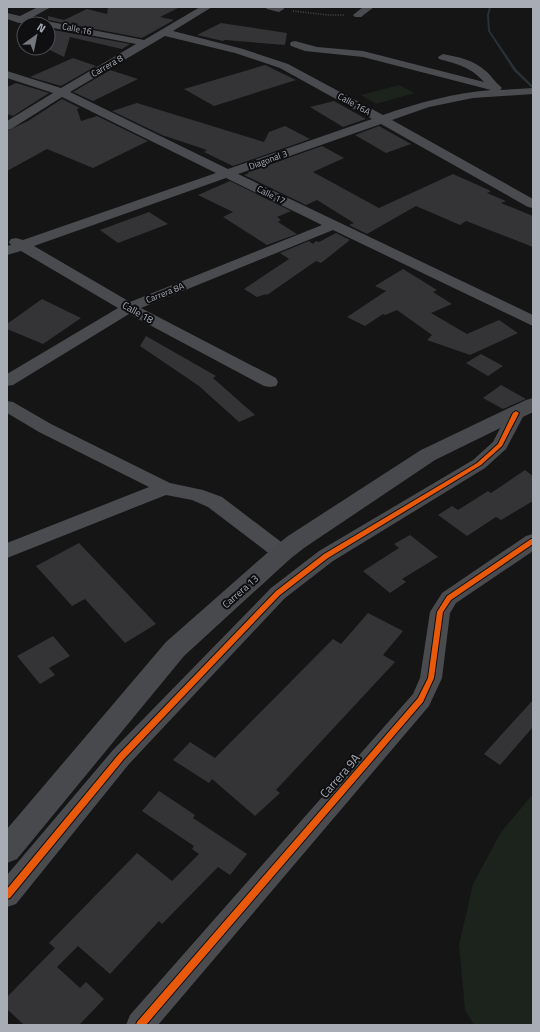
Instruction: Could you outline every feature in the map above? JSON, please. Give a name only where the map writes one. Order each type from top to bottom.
[{"type":"street","points":[[28,16],[46,7]]},
{"type":"street","name":"Carrera 8","points":[[7,126],[207,7]]},
{"type":"street","points":[[358,15],[369,7]]},
{"type":"street","name":"Calle 16","points":[[56,26],[146,43]]},
{"type":"street","name":"Calle 16A","points":[[163,32],[239,51],[284,66],[533,204]]},
{"type":"street","points":[[295,44],[305,48],[318,50],[363,54],[512,92]]},
{"type":"street","points":[[443,57],[464,61],[488,78],[495,88]]},
{"type":"street","name":"Calle 17","points":[[7,74],[62,92],[333,226],[533,321]]},
{"type":"street","name":"Diagonal 3","points":[[7,251],[426,104],[454,98],[533,91]]},
{"type":"street","name":"Carrera 8A","points":[[7,381],[129,308],[333,226]]},
{"type":"street","name":"Calle 18","points":[[7,238],[22,245],[129,308],[270,382]]},
{"type":"street","points":[[7,406],[45,428],[165,488],[196,494],[215,502],[282,553]]},
{"type":"street","points":[[7,895],[121,757],[278,593],[326,556],[478,464],[500,445],[524,409]]},
{"type":"street","name":"Carrera 13","points":[[7,850],[175,649],[282,553],[296,542],[428,455],[524,409]]},
{"type":"street","points":[[7,551],[165,488]]},
{"type":"street","name":"Carrera 9A","points":[[140,1025],[421,700],[431,678],[440,612],[449,598],[533,541]]},
{"type":"path","points":[[274,8],[328,15],[358,15]]},
{"type":"shaded area","points":[[399,85],[415,93],[376,104],[361,95]]},
{"type":"shaded area","points":[[533,794],[533,1025],[474,1025],[465,1010],[459,945],[473,884],[501,832]]},
{"type":"building","points":[[108,7],[180,7],[160,17],[174,20],[142,38],[56,22],[56,18],[64,20],[87,9],[107,14]]},
{"type":"building","points":[[221,23],[287,33],[285,45],[223,41],[197,35]]},
{"type":"building","points":[[56,30],[130,44],[122,49],[70,37],[64,57],[56,53]]},
{"type":"building","points":[[73,58],[96,66],[61,86],[30,77]]},
{"type":"building","points":[[265,65],[296,80],[214,106],[184,89]]},
{"type":"building","points":[[110,70],[138,79],[93,101],[73,92]]},
{"type":"building","points":[[16,83],[49,93],[13,116],[7,114],[7,87]]},
{"type":"building","points":[[62,99],[80,108],[77,109],[81,121],[97,116],[148,141],[93,168],[47,149],[7,171],[7,131],[28,121]]},
{"type":"building","points":[[334,101],[366,119],[343,127],[310,107]]},
{"type":"building","points":[[137,103],[264,142],[269,132],[285,126],[310,139],[233,166],[204,152],[207,150],[162,135],[112,111]]},
{"type":"building","points":[[379,126],[411,144],[386,153],[355,135]]},
{"type":"building","points":[[322,146],[344,158],[313,172],[379,208],[453,174],[491,191],[487,193],[506,201],[501,203],[533,216],[533,247],[466,221],[460,225],[416,206],[367,234],[349,225],[354,223],[317,200],[306,205],[244,175],[249,173],[248,172]]},
{"type":"building","points":[[230,181],[291,211],[277,217],[281,220],[278,222],[297,234],[267,245],[223,217],[233,212],[198,195]]},
{"type":"building","points":[[149,212],[168,224],[118,243],[100,230]]},
{"type":"building","points":[[336,233],[350,240],[321,263],[316,261],[267,295],[257,297],[244,289],[289,259],[280,253],[309,241],[313,244],[316,241],[319,242]]},
{"type":"building","points":[[403,269],[437,290],[433,292],[452,304],[431,313],[467,334],[499,320],[518,333],[470,355],[427,340],[432,335],[397,310],[385,315],[383,314],[365,326],[347,317],[386,291],[375,286]]},
{"type":"building","points":[[42,299],[81,318],[43,344],[7,329],[7,324]]},
{"type":"building","points":[[146,336],[216,376],[213,378],[255,415],[239,422],[199,386],[140,346]]},
{"type":"building","points":[[481,354],[503,366],[488,376],[466,363]]},
{"type":"building","points":[[501,385],[526,399],[503,409],[483,398]]},
{"type":"building","points":[[525,470],[533,476],[533,501],[501,520],[496,517],[467,536],[438,515],[452,506],[458,510],[488,491],[491,493]]},
{"type":"building","points":[[410,535],[438,557],[402,579],[406,582],[390,593],[363,571],[399,548],[394,544]]},
{"type":"building","points":[[79,543],[156,624],[125,643],[85,599],[72,606],[36,566]]},
{"type":"building","points":[[368,613],[403,631],[383,655],[395,662],[276,790],[280,793],[255,816],[212,779],[209,783],[173,760],[190,742],[215,758],[333,639],[341,644]]},
{"type":"building","points":[[53,636],[70,656],[49,668],[55,675],[40,684],[17,656]]},
{"type":"building","points":[[533,700],[533,727],[500,765],[484,754]]},
{"type":"building","points":[[159,791],[195,815],[193,818],[247,854],[230,875],[218,867],[162,924],[159,921],[110,974],[78,946],[57,967],[80,988],[86,982],[104,999],[79,1025],[24,1025],[7,1009],[7,997],[55,948],[49,943],[137,853],[172,881],[199,854],[192,849],[194,846],[142,811]]},
{"type":"waterway","points":[[490,7],[488,15],[489,31],[515,70],[533,88]]},
{"type":"cycle path","points":[[7,895],[121,757],[278,593],[326,556],[479,464],[500,445],[516,413]]},
{"type":"cycle path","points":[[140,1025],[421,700],[431,678],[440,612],[449,598],[533,541]]}]
